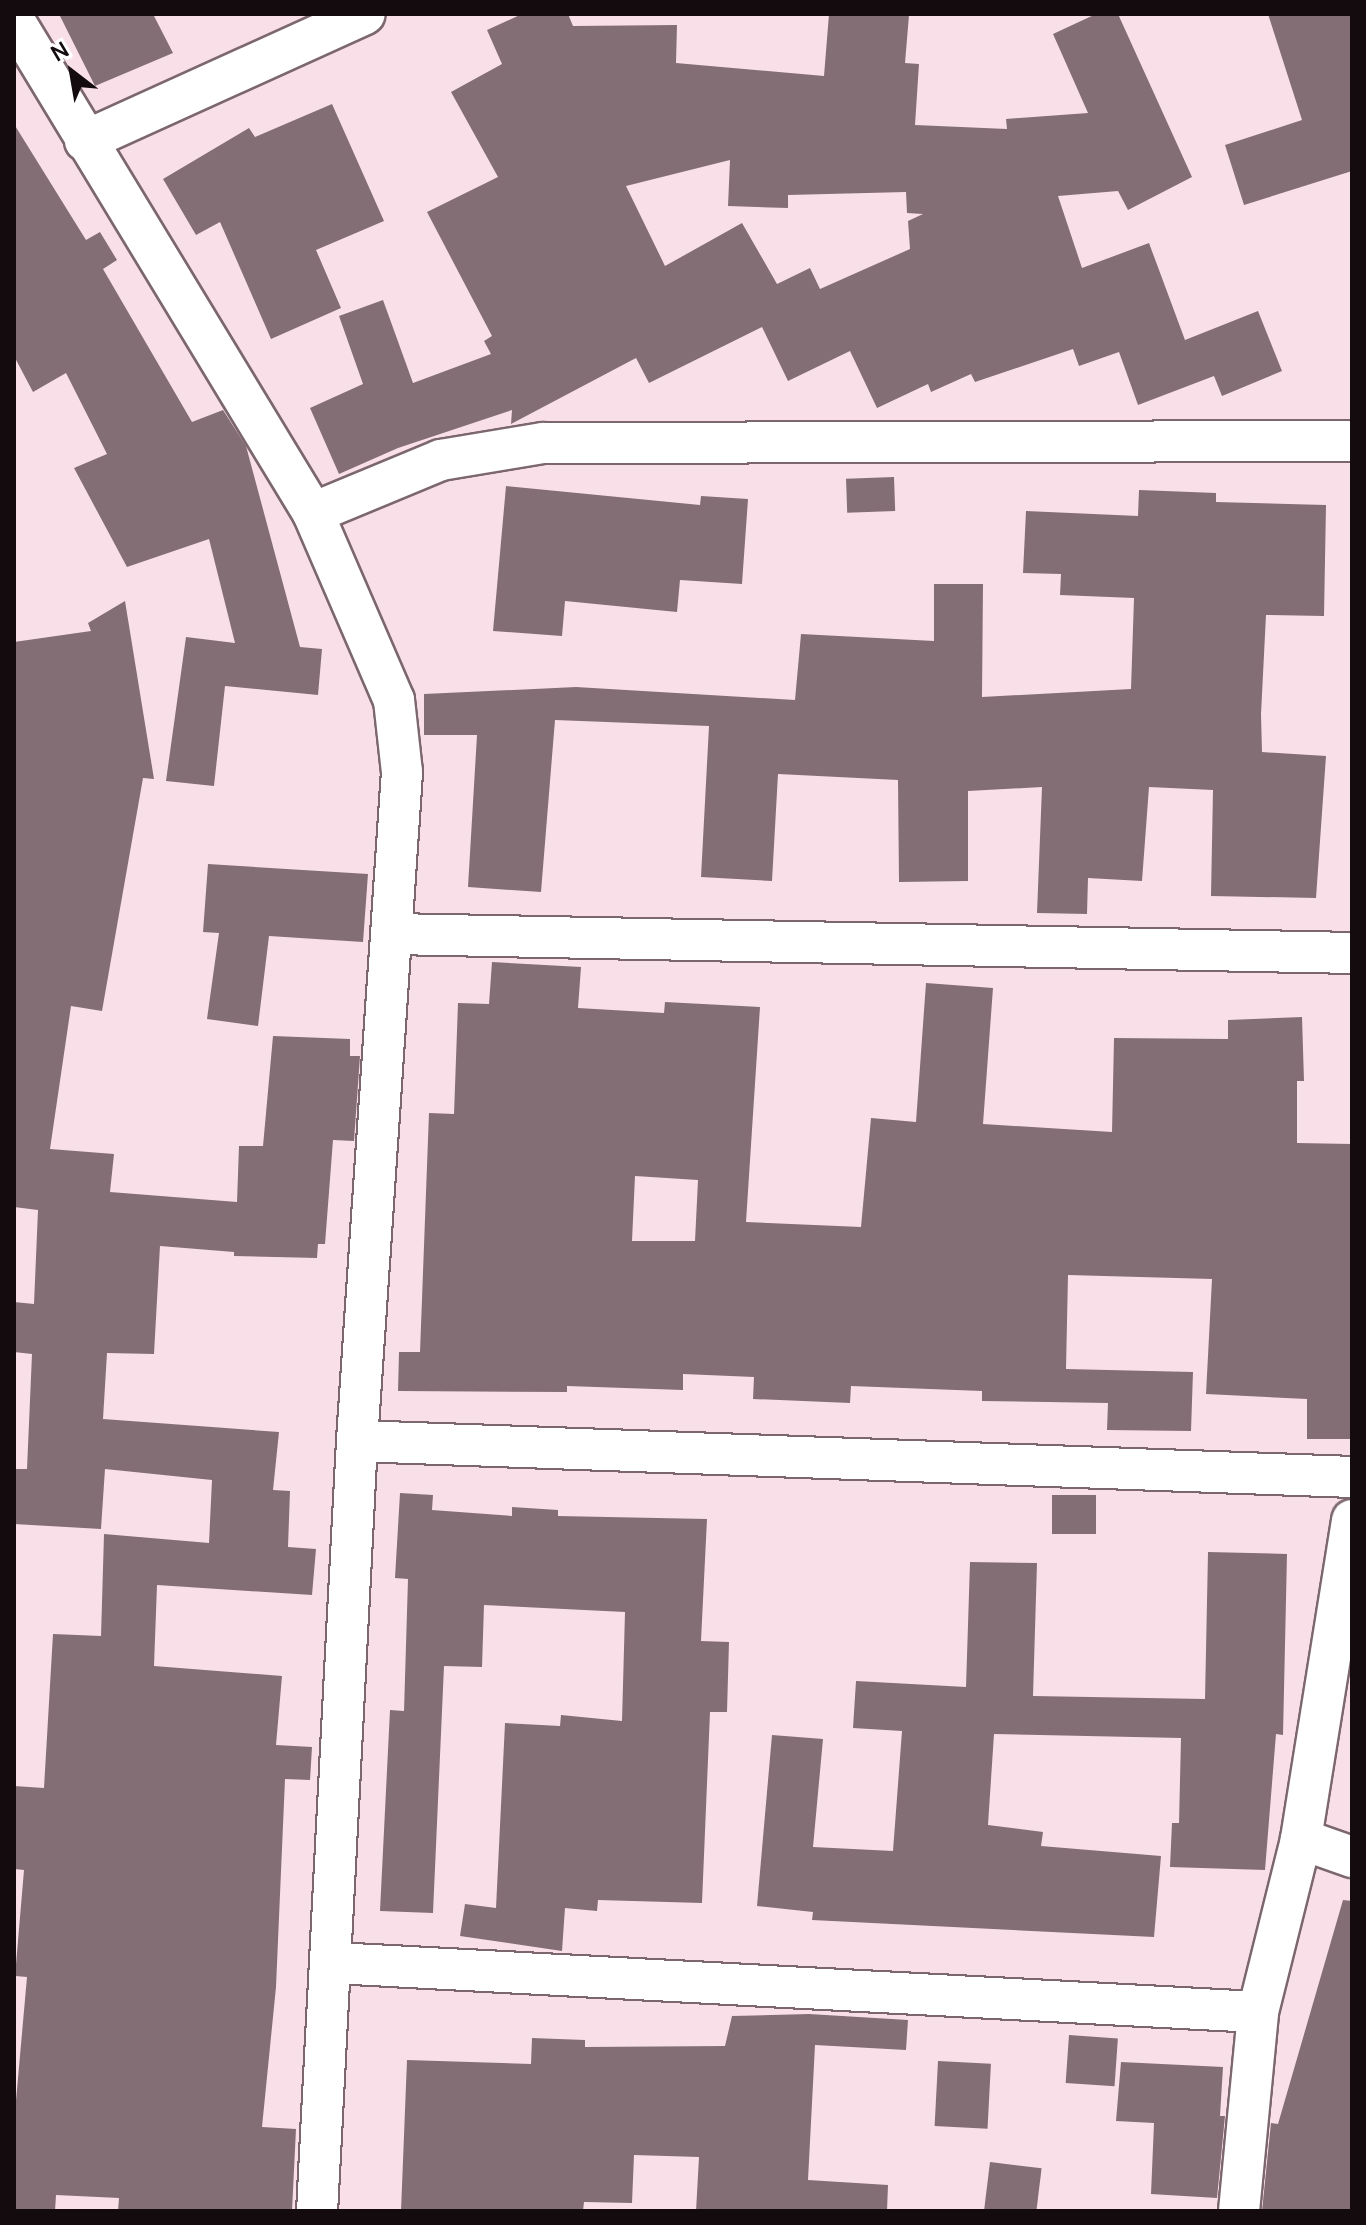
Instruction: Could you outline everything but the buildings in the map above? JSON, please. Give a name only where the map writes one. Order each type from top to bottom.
[{"type":"street","points":[[85,141],[365,14]]},
{"type":"street","points":[[14,20],[313,513],[394,700],[402,772],[357,1441],[334,1963],[317,2211]]},
{"type":"street","points":[[313,513],[441,460],[543,443],[1352,441]]},
{"type":"street","points":[[392,934],[1352,953]]},
{"type":"street","points":[[357,1441],[1352,1477]]},
{"type":"street","points":[[1239,2211],[1258,2012],[1301,1839],[1352,1520]]},
{"type":"street","points":[[1301,1839],[1352,1857]]},
{"type":"street","points":[[334,1963],[1258,2012]]}]
